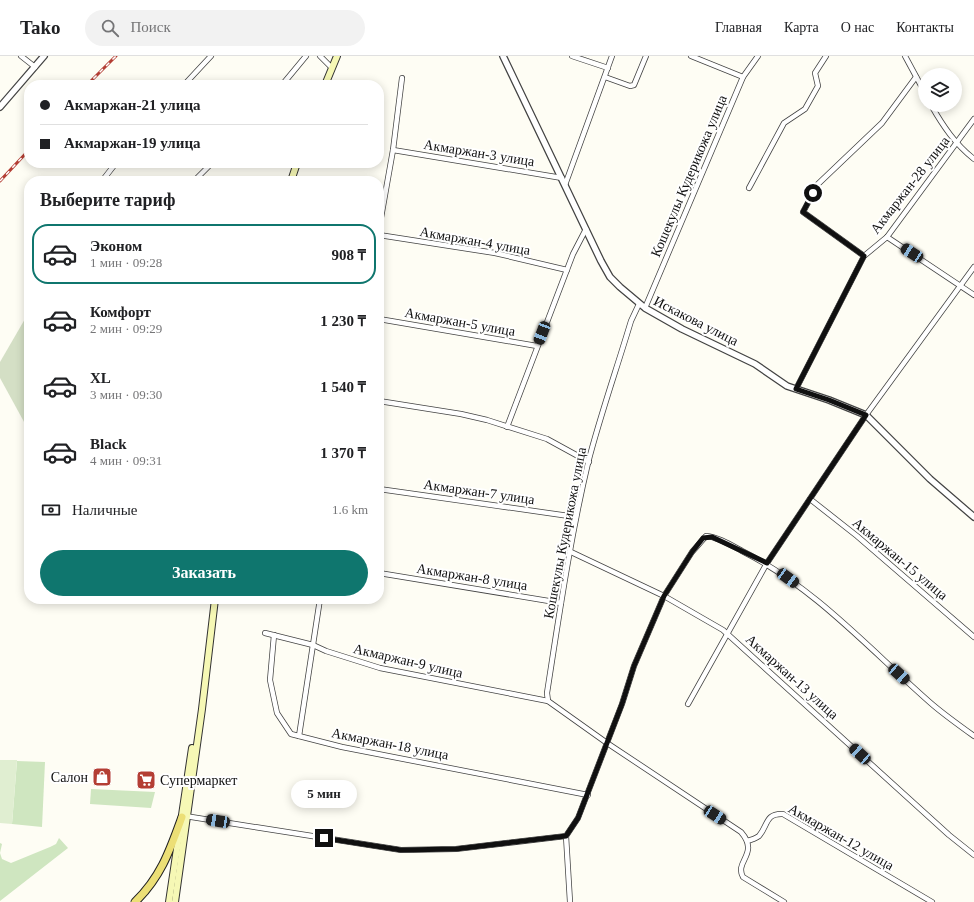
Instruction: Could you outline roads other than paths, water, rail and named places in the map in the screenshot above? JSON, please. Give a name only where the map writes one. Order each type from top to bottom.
[{"type":"main road","points":[[327,80],[337,56]]},
{"type":"main road","points":[[169,902],[202,698],[214,604]]},
{"type":"main road","points":[[135,902],[156,879],[165,862],[184,816]]},
{"type":"main road","points":[[175,902],[184,816]]},
{"type":"street","points":[[21,56],[35,67]]},
{"type":"street","points":[[0,107],[44,56]]},
{"type":"street","points":[[189,80],[211,56]]},
{"type":"street","points":[[286,80],[306,56]]},
{"type":"street","points":[[320,56],[332,68]]},
{"type":"street","name":"Искакова улица","points":[[503,56],[610,277],[645,308],[682,329],[755,364],[786,386],[829,400],[866,415],[930,478],[974,518]]},
{"type":"street","points":[[572,56],[608,68]]},
{"type":"street","points":[[565,185],[612,56]]},
{"type":"street","points":[[605,77],[630,86],[634,85],[646,56]]},
{"type":"street","points":[[691,56],[743,76]]},
{"type":"street","name":"Кошекулы Кудерикожа улица","points":[[645,308],[743,76],[758,56]]},
{"type":"street","points":[[749,188],[784,123],[805,110],[818,86],[815,73],[826,56]]},
{"type":"street","points":[[905,56],[918,81]]},
{"type":"street","points":[[864,256],[803,212],[818,184],[882,123],[916,77]]},
{"type":"street","points":[[384,200],[393,150],[402,78]]},
{"type":"street","points":[[935,112],[942,126],[956,144],[974,158]]},
{"type":"street","name":"Акмаржан-28 улица","points":[[796,389],[864,256],[887,237],[974,120]]},
{"type":"street","name":"Акмаржан-3 улица","points":[[393,150],[562,178]]},
{"type":"street","points":[[106,176],[112,168]]},
{"type":"street","points":[[199,176],[207,168]]},
{"type":"street","points":[[507,427],[567,270],[579,240],[586,229]]},
{"type":"street","name":"Акмаржан-4 улица","points":[[384,236],[495,253],[567,270]]},
{"type":"street","points":[[887,237],[974,295]]},
{"type":"street","points":[[688,704],[767,563],[866,415],[974,267]]},
{"type":"street","name":"Кошекулы Кудерикожа улица","points":[[548,701],[547,693],[576,518],[589,462],[631,321],[639,304]]},
{"type":"street","name":"Акмаржан-5 улица","points":[[384,320],[537,346]]},
{"type":"street","points":[[384,402],[461,414],[487,420],[547,439],[589,462]]},
{"type":"street","name":"Акмаржан-7 улица","points":[[384,490],[576,518]]},
{"type":"street","name":"Акмаржан-15 улица","points":[[810,499],[857,536],[974,637]]},
{"type":"street","points":[[570,902],[566,836],[578,818],[588,794],[622,704],[634,666],[664,596],[692,552],[706,536],[732,545],[767,563],[819,601],[934,706],[974,736]]},
{"type":"street","name":"Акмаржан-13 улица","points":[[571,552],[664,596],[727,634],[949,835],[974,855]]},
{"type":"street","name":"Акмаржан-8 улица","points":[[384,574],[561,603]]},
{"type":"street","points":[[299,736],[319,604]]},
{"type":"street","name":"Акмаржан-9 улица","points":[[265,633],[313,645],[326,652],[380,668],[548,701]]},
{"type":"street","name":"Акмаржан-18 улица","points":[[274,635],[270,680],[277,713],[291,734],[342,747],[588,794]]},
{"type":"street","points":[[548,701],[607,743],[741,832],[747,841],[749,851],[740,868],[742,877],[784,902]]},
{"type":"street","name":"Акмаржан-12 улица","points":[[747,841],[758,836],[769,818],[776,813],[782,814],[932,902]]},
{"type":"street","points":[[184,816],[401,850],[456,849],[566,836]]},
{"type":"railway","points":[[92,80],[116,56]]},
{"type":"railway","points":[[0,181],[24,155]]},
{"type":"place","name":"Салон","points":[[102,777]]},
{"type":"place","name":"Супермаркет","points":[[146,780]]}]
